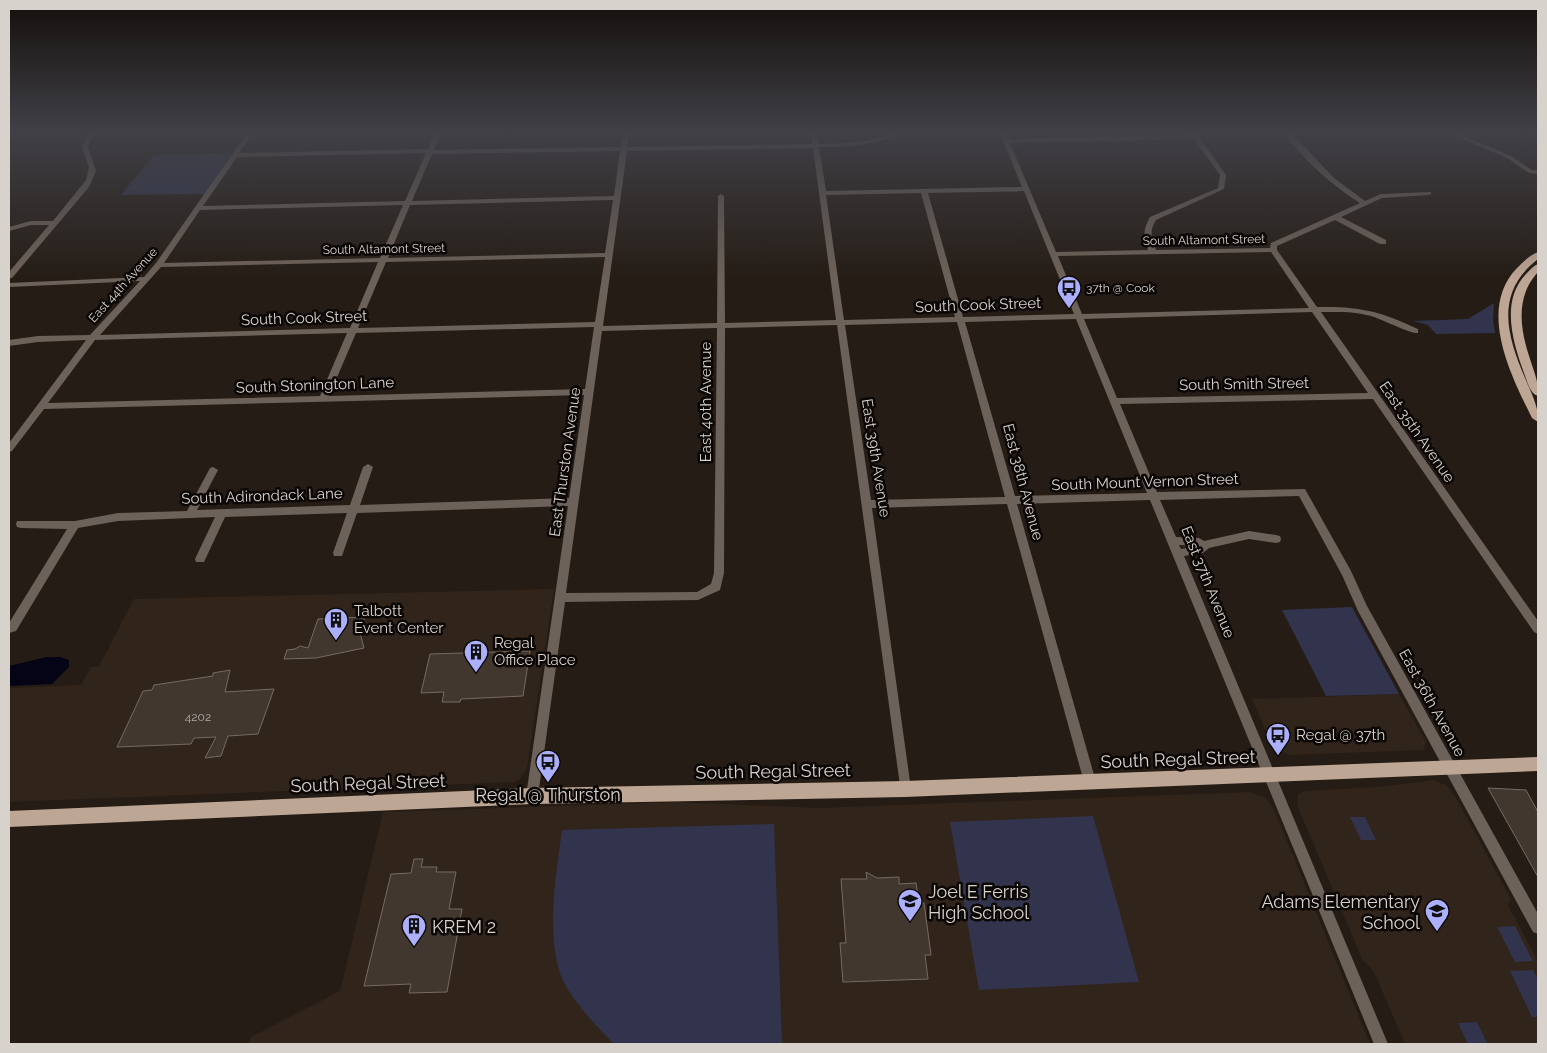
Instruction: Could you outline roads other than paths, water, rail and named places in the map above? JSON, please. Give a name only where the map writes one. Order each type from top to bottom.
[{"type":"main road","points":[[1538,255],[1527,263],[1512,280],[1505,296],[1503,311],[1504,327],[1512,355],[1538,418]]},
{"type":"main road","points":[[1538,267],[1522,287],[1515,312],[1520,344],[1538,392]]},
{"type":"main road","name":"South Regal Street","points":[[9,818],[532,796],[905,788],[1271,776],[1538,764]]},
{"type":"street","points":[[9,276],[89,182]]},
{"type":"street","name":"East 44th Avenue","points":[[9,449],[92,338],[144,279],[159,265],[216,182]]},
{"type":"street","points":[[324,399],[417,182]]},
{"type":"street","name":"East Thurston Avenue","points":[[532,796],[619,182]]},
{"type":"street","name":"East 39th Avenue","points":[[821,182],[840,323],[868,504],[905,788]]},
{"type":"street","name":"East 37th Avenue","points":[[1024,182],[1381,1044]]},
{"type":"street","points":[[1153,252],[1147,239],[1147,228],[1153,220],[1221,189],[1222,182]]},
{"type":"street","points":[[1333,182],[1364,203]]},
{"type":"street","points":[[823,193],[1026,188]]},
{"type":"street","name":"East 38th Avenue","points":[[924,191],[962,319],[1090,782]]},
{"type":"street","name":"South Altamont Street","points":[[1054,254],[1273,250],[1274,245],[1381,196],[1429,193]]},
{"type":"street","name":"East 40th Avenue","points":[[560,598],[698,596],[716,587],[719,573],[721,196]]},
{"type":"street","points":[[198,208],[617,198]]},
{"type":"street","points":[[1336,217],[1383,242]]},
{"type":"street","points":[[9,229],[32,223],[54,223]]},
{"type":"street","name":"East 35th Avenue","points":[[1273,250],[1538,629]]},
{"type":"street","name":"South Altamont Street","points":[[159,265],[609,255]]},
{"type":"street","points":[[9,285],[144,279]]},
{"type":"street","name":"South Cook Street","points":[[9,343],[92,338],[352,331],[840,323],[1316,310],[1367,311],[1389,318],[1415,331]]},
{"type":"street","name":"South Stonington Lane","points":[[41,406],[590,392]]},
{"type":"street","name":"South Smith Street","points":[[1115,401],[1374,396]]},
{"type":"street","points":[[338,553],[368,467]]},
{"type":"street","points":[[190,514],[213,470]]},
{"type":"street","name":"South Mount Vernon Street","points":[[868,504],[1302,492]]},
{"type":"street","name":"East 36th Avenue","points":[[1302,492],[1347,574],[1362,608],[1538,927]]},
{"type":"street","name":"South Adirondack Lane","points":[[21,524],[75,525],[118,517],[190,514],[574,502]]},
{"type":"street","points":[[200,559],[222,513]]},
{"type":"street","points":[[9,628],[12,628],[75,525]]},
{"type":"street","points":[[1174,542],[1199,542],[1203,545],[1249,535],[1276,539]]},
{"type":"street","points":[[1179,553],[1202,549],[1203,545]]},
{"type":"place","name":"37th @ Cook","points":[[1069,309]]},
{"type":"place","name":"Talbott Event Center","points":[[336,641]]},
{"type":"place","name":"Regal Office Place","points":[[476,673]]},
{"type":"place","name":"Regal @ 37th","points":[[1278,756]]},
{"type":"place","name":"Regal @ Thurston","points":[[548,783]]},
{"type":"place","name":"Joel E Ferris High School","points":[[910,922]]},
{"type":"place","name":"Adams Elementary School","points":[[1437,932]]},
{"type":"place","name":"KREM 2","points":[[414,947]]}]
